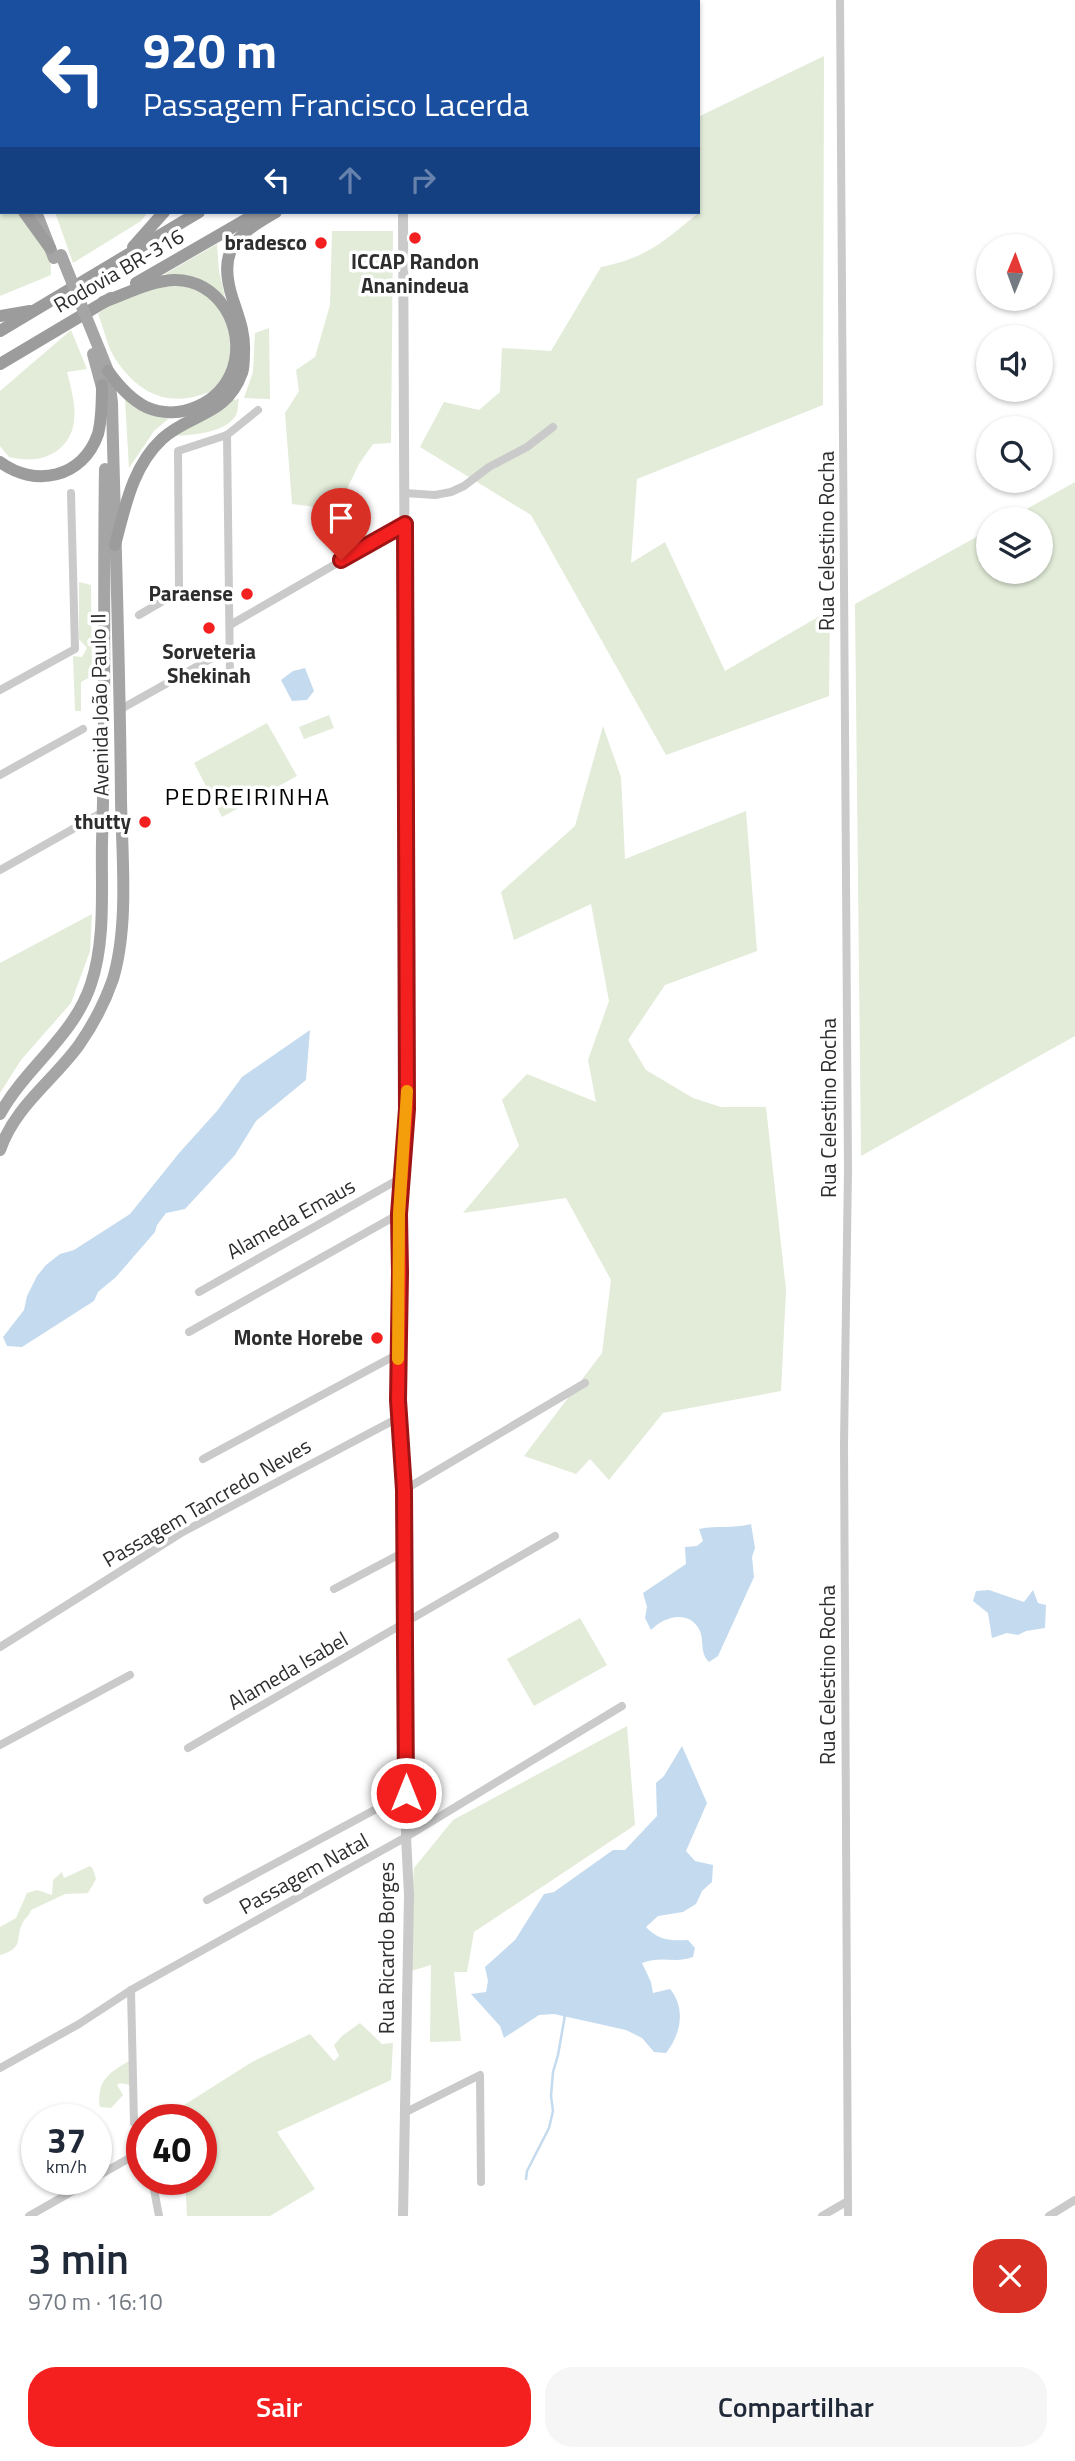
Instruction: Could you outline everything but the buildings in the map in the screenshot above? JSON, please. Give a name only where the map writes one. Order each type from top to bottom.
[{"type":"highway","points":[[25,214],[55,254]]},
{"type":"highway","points":[[120,260],[162,214]]},
{"type":"highway","name":"Rodovia BR-316","points":[[0,331],[196,214]]},
{"type":"highway","name":"Rodovia BR-316","points":[[0,364],[256,214]]},
{"type":"highway","points":[[115,545],[131,484],[154,448],[178,428],[214,410],[232,391],[242,374],[244,334],[226,275],[226,260],[232,247],[243,236],[272,214]]},
{"type":"highway","points":[[103,302],[156,282],[178,280],[194,283],[223,302],[234,329],[235,344],[235,359],[225,384],[203,404],[182,411],[148,408],[128,394],[107,371]]},
{"type":"highway","points":[[0,316],[37,309]]},
{"type":"highway","points":[[0,371],[40,340]]},
{"type":"highway","points":[[0,462],[30,477],[43,478],[57,475],[74,466],[84,457],[97,437],[102,385]]},
{"type":"main road","points":[[37,214],[97,352]]},
{"type":"main road","points":[[45,214],[55,254]]},
{"type":"main road","name":"Avenida João Paulo II","points":[[0,1150],[30,1098],[78,1046],[102,1007],[118,957],[121,930],[121,709],[112,403],[107,371],[97,352]]},
{"type":"main road","name":"Avenida João Paulo II","points":[[0,1114],[10,1096],[62,1036],[79,1011],[91,984],[99,950],[103,812],[106,418],[97,352]]},
{"type":"street","name":"Rua Celestino Rocha","points":[[840,0],[848,1143],[844,1444],[848,2216]]},
{"type":"street","name":"Rua Ricardo Borges","points":[[403,214],[407,1109],[399,1214],[398,1418],[404,1490],[406,1837],[409,1895],[403,2216]]},
{"type":"street","points":[[139,615],[179,589],[177,453],[180,449],[227,435],[258,410]]},
{"type":"street","points":[[404,493],[435,495],[452,492],[489,467],[527,447],[553,427]]},
{"type":"street","points":[[227,435],[230,678]]},
{"type":"street","points":[[0,690],[75,649],[71,493]]},
{"type":"street","points":[[230,625],[405,524]]},
{"type":"street","points":[[121,709],[230,648]]},
{"type":"street","points":[[0,775],[83,729]]},
{"type":"street","points":[[0,870],[103,812]]},
{"type":"street","name":"Alameda Emaus","points":[[199,1292],[401,1178]]},
{"type":"street","points":[[189,1332],[399,1214]]},
{"type":"street","points":[[204,1459],[398,1354]]},
{"type":"street","points":[[404,1490],[585,1383]]},
{"type":"street","name":"Passagem Tancredo Neves","points":[[0,1647],[181,1533],[398,1418]]},
{"type":"street","name":"Alameda Isabel","points":[[188,1748],[555,1536]]},
{"type":"street","points":[[334,1589],[404,1552]]},
{"type":"street","points":[[0,1745],[130,1675]]},
{"type":"street","name":"Passagem Natal","points":[[0,2068],[79,2024],[131,1990],[406,1837],[622,1706]]},
{"type":"street","points":[[207,1900],[406,1793]]},
{"type":"street","points":[[131,1990],[134,2104]]},
{"type":"street","points":[[404,2113],[480,2075],[481,2182]]},
{"type":"street","points":[[29,2216],[65,2195]]},
{"type":"street","points":[[155,2195],[159,2216]]},
{"type":"street","points":[[1049,2216],[1075,2200]]},
{"type":"street","points":[[822,2216],[848,2201]]},
{"type":"green space","points":[[824,56],[823,405],[637,479],[631,563],[665,542],[725,671],[830,610],[829,696],[666,755],[531,515],[420,447],[444,402],[479,410],[500,392],[502,348],[551,351],[601,267],[642,254],[700,214],[700,116]]},
{"type":"green space","points":[[0,214],[19,214],[50,248],[51,275],[0,296]]},
{"type":"green space","points":[[56,214],[146,214],[141,221],[73,263]]},
{"type":"green space","points":[[332,231],[393,231],[391,443],[373,444],[359,464],[342,499],[316,507],[292,504],[285,413],[299,391],[296,370],[315,357],[330,305]]},
{"type":"green space","points":[[217,244],[219,271],[226,302],[165,274]]},
{"type":"green space","points":[[155,287],[194,288],[218,305],[229,329],[230,356],[225,384],[194,397],[165,398],[139,385],[116,360],[98,314],[114,302]]},
{"type":"green space","points":[[269,328],[270,399],[244,398],[253,372],[255,333]]},
{"type":"green space","points":[[71,330],[87,369],[67,372],[75,414],[71,434],[58,450],[47,456],[28,459],[9,457],[0,446],[0,391]]},
{"type":"green space","points":[[125,399],[172,416],[154,431],[129,468]]},
{"type":"green space","points":[[239,399],[236,415],[225,426],[208,432],[174,436],[232,400]]},
{"type":"green space","points":[[1075,482],[1075,1036],[861,1156],[855,604],[976,537],[976,584],[1053,584],[1053,507],[1030,507]]},
{"type":"green space","points":[[79,582],[91,585],[92,676],[81,682],[81,711],[75,711],[73,656],[82,657],[87,648],[79,639]]},
{"type":"green space","points":[[329,715],[334,728],[304,739],[299,727]]},
{"type":"green space","points":[[267,723],[297,776],[222,817],[194,763]]},
{"type":"green space","points":[[603,726],[621,777],[625,859],[746,811],[757,951],[665,985],[628,1040],[646,1070],[693,1098],[721,1107],[766,1107],[786,1290],[781,1391],[663,1413],[609,1480],[590,1459],[576,1474],[524,1456],[602,1353],[611,1280],[566,1198],[463,1213],[519,1146],[502,1100],[527,1074],[596,1102],[588,1060],[609,1001],[591,904],[514,940],[501,892],[575,826]]},
{"type":"green space","points":[[92,914],[90,951],[71,1003],[21,1060],[0,1093],[0,963]]},
{"type":"green space","points":[[580,1618],[607,1665],[534,1706],[507,1659]]},
{"type":"green space","points":[[627,1726],[635,1825],[474,1932],[467,1972],[454,1972],[461,2041],[430,2042],[431,1965],[408,1972],[414,1868],[453,1820]]},
{"type":"green space","points":[[90,1866],[96,1879],[88,1893],[65,1894],[31,1910],[22,1924],[16,1946],[0,1955],[0,1927],[16,1918],[27,1893],[37,1890],[52,1895],[53,1880],[62,1872],[64,1878]]},
{"type":"green space","points":[[360,2023],[382,2044],[393,2043],[391,2080],[277,2132],[315,2189],[270,2216],[187,2216],[186,2195],[217,2195],[217,2104],[186,2104],[252,2062],[310,2034],[334,2061],[339,2056],[334,2045]]},
{"type":"green space","points":[[131,2060],[130,2085],[117,2085],[123,2095],[112,2107],[112,2104],[100,2104],[103,2083]]},
{"type":"water","points":[[305,668],[314,691],[307,700],[292,701],[281,680],[293,671]]},
{"type":"water","points":[[310,1030],[306,1080],[256,1121],[235,1155],[185,1209],[166,1213],[155,1232],[116,1277],[98,1292],[94,1301],[22,1347],[7,1346],[3,1337],[24,1310],[27,1296],[46,1265],[60,1254],[74,1250],[130,1214],[217,1111],[242,1077]]},
{"type":"water","points":[[751,1524],[755,1548],[752,1557],[754,1577],[718,1656],[709,1662],[703,1650],[699,1629],[689,1619],[675,1617],[651,1630],[645,1618],[647,1607],[643,1593],[686,1564],[685,1547],[697,1546],[703,1541],[699,1529]]},
{"type":"water","points":[[989,1590],[1024,1602],[1033,1590],[1038,1603],[1046,1605],[1045,1628],[1018,1635],[1007,1633],[992,1638],[988,1613],[973,1601],[976,1591]]},
{"type":"water","points":[[682,1746],[707,1803],[686,1851],[695,1861],[713,1865],[712,1882],[702,1891],[696,1904],[683,1912],[658,1916],[646,1927],[665,1939],[688,1940],[695,1948],[693,1957],[686,1959],[642,1963],[653,1993],[670,1989],[678,2004],[680,2021],[671,2046],[666,2053],[654,2052],[642,2038],[626,2030],[554,2014],[539,2015],[504,2038],[500,2026],[471,1994],[486,1992],[488,1981],[485,1967],[515,1940],[544,1894],[554,1892],[613,1850],[625,1850],[657,1816],[656,1783],[664,1776]]},
{"type":"waterway","points":[[526,2179],[527,2171],[549,2128],[553,2111],[553,2072],[565,2015]]},
{"type":"slow traffic","points":[[398,1359],[399,1214],[407,1091]]},
{"type":"place","name":"ICCAP Randon Ananindeua","points":[[415,238]]},
{"type":"place","name":"bradesco","points":[[321,243]]},
{"type":"place","name":"Paraense","points":[[247,594]]},
{"type":"place","name":"Sorveteria Shekinah","points":[[209,628]]},
{"type":"place","name":"thutty","points":[[145,822]]},
{"type":"place","name":"Monte Horebe","points":[[377,1338]]},
{"type":"district","name":"PEDREIRINHA","points":[[248,797]]},
{"type":"route","points":[[341,560],[405,524],[407,1109],[399,1214],[398,1400],[404,1490],[406,1793]]}]
